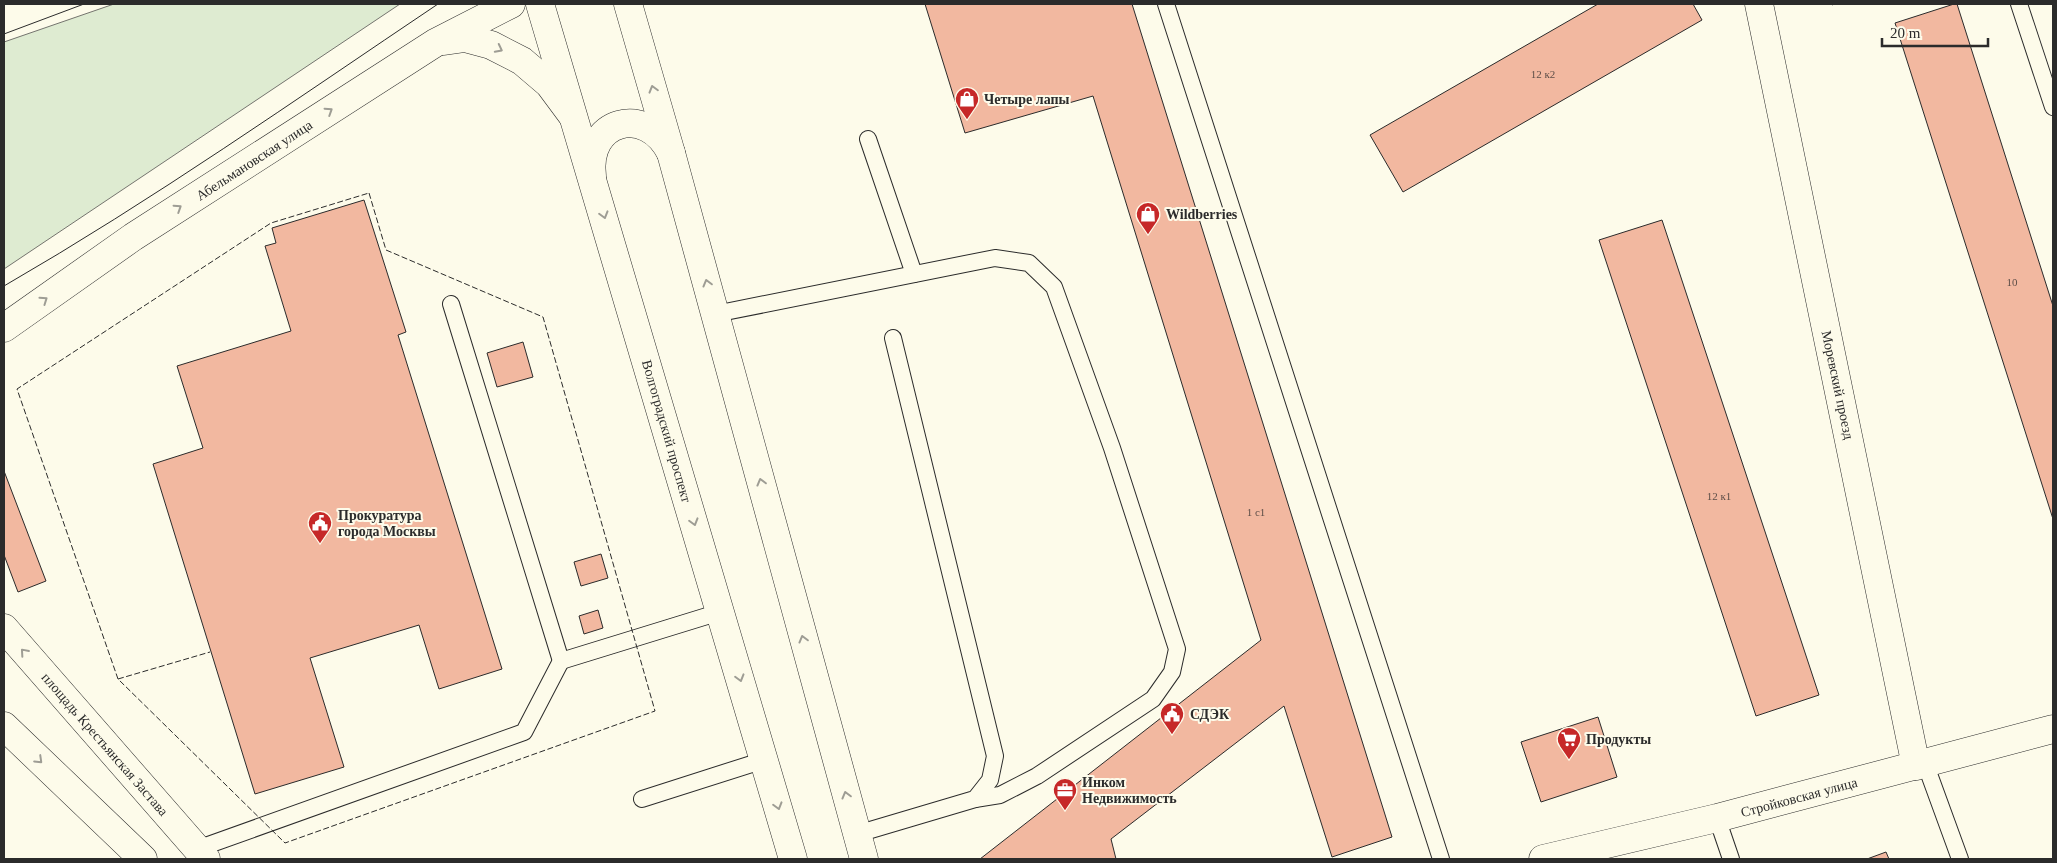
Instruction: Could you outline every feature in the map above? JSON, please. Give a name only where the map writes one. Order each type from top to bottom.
[{"type":"main road","name":"Абельмановская улица","points":[[4,328],[133,237],[435,43],[511,4]]},
{"type":"main road","name":"Волгоградский проспект","points":[[540,4],[793,859]]},
{"type":"main road","points":[[628,4],[671,153],[864,859]]},
{"type":"main road","name":"Моревский проезд","points":[[1759,4],[1920,765]]},
{"type":"main road","points":[[435,43],[465,38],[491,45],[522,61],[549,84],[575,118]]},
{"type":"main road","points":[[592,176],[590,162],[594,148],[602,136],[613,127],[627,123],[641,124],[654,130],[664,140],[671,153]]},
{"type":"main road","name":"площадь Крестьянская Застава","points":[[4,628],[202,854]]},
{"type":"main road","points":[[4,726],[143,859]]},
{"type":"main road","name":"Стройковская улица","points":[[1543,859],[1717,818],[2053,729]]},
{"type":"lane","points":[[1166,4],[1441,859]]},
{"type":"lane","points":[[2019,4],[2053,107]]},
{"type":"lane","points":[[868,139],[914,274]]},
{"type":"lane","points":[[715,314],[995,258],[1029,263],[1054,287],[1112,448],[1177,649],[1172,672],[1153,699],[1037,776],[1000,795],[975,799],[856,834]]},
{"type":"lane","points":[[202,854],[524,732],[561,660],[451,304]]},
{"type":"lane","points":[[893,338],[995,756],[990,780],[975,799]]},
{"type":"lane","points":[[561,660],[720,612]]},
{"type":"lane","points":[[642,799],[764,760]]},
{"type":"lane","points":[[1920,765],[1960,859]]},
{"type":"lane","points":[[1717,818],[1731,859]]},
{"type":"green space","points":[[114,4],[400,4],[4,269],[4,42]]},
{"type":"building","points":[[925,4],[1132,4],[1392,837],[1332,857],[1284,706],[1111,839],[1116,859],[980,859],[1261,640],[1093,96],[965,133]]},
{"type":"building","points":[[1598,4],[1693,4],[1702,20],[1403,192],[1370,135]]},
{"type":"building","points":[[1957,4],[2053,306],[2053,519],[1895,23]]},
{"type":"building","name":"Прокуратура города Москвы","points":[[364,200],[406,332],[398,335],[502,669],[439,689],[419,625],[310,658],[344,767],[255,794],[153,464],[203,448],[177,366],[291,331],[265,246],[276,243],[272,228]]},
{"type":"building","points":[[1662,220],[1819,695],[1756,716],[1599,240]]},
{"type":"building","points":[[523,342],[533,377],[497,387],[487,353]]},
{"type":"building","points":[[4,471],[46,581],[18,592],[4,555]]},
{"type":"building","points":[[601,554],[608,578],[581,586],[574,562]]},
{"type":"building","points":[[598,610],[603,628],[584,634],[579,616]]},
{"type":"building","name":"Продукты","points":[[1598,717],[1617,777],[1541,802],[1521,742]]},
{"type":"building","points":[[1886,852],[1889,859],[1867,859]]},
{"type":"tram line","points":[[4,34],[84,4]]},
{"type":"tram line","points":[[4,286],[169,184],[438,4]]},
{"type":"fence","points":[[369,193],[386,250],[543,317],[655,711],[285,843],[118,679],[17,389],[271,223],[369,193]]},
{"type":"fence","points":[[118,679],[210,652]]},
{"type":"place","name":"Четыре лапы","points":[[967,120]]},
{"type":"place","name":"Wildberries","points":[[1148,235]]},
{"type":"place","name":"Прокуратура города Москвы","points":[[320,544]]},
{"type":"place","name":"СДЭК","points":[[1172,735]]},
{"type":"place","name":"Продукты","points":[[1569,760]]},
{"type":"place","name":"Инком Недвижимость","points":[[1065,811]]}]
